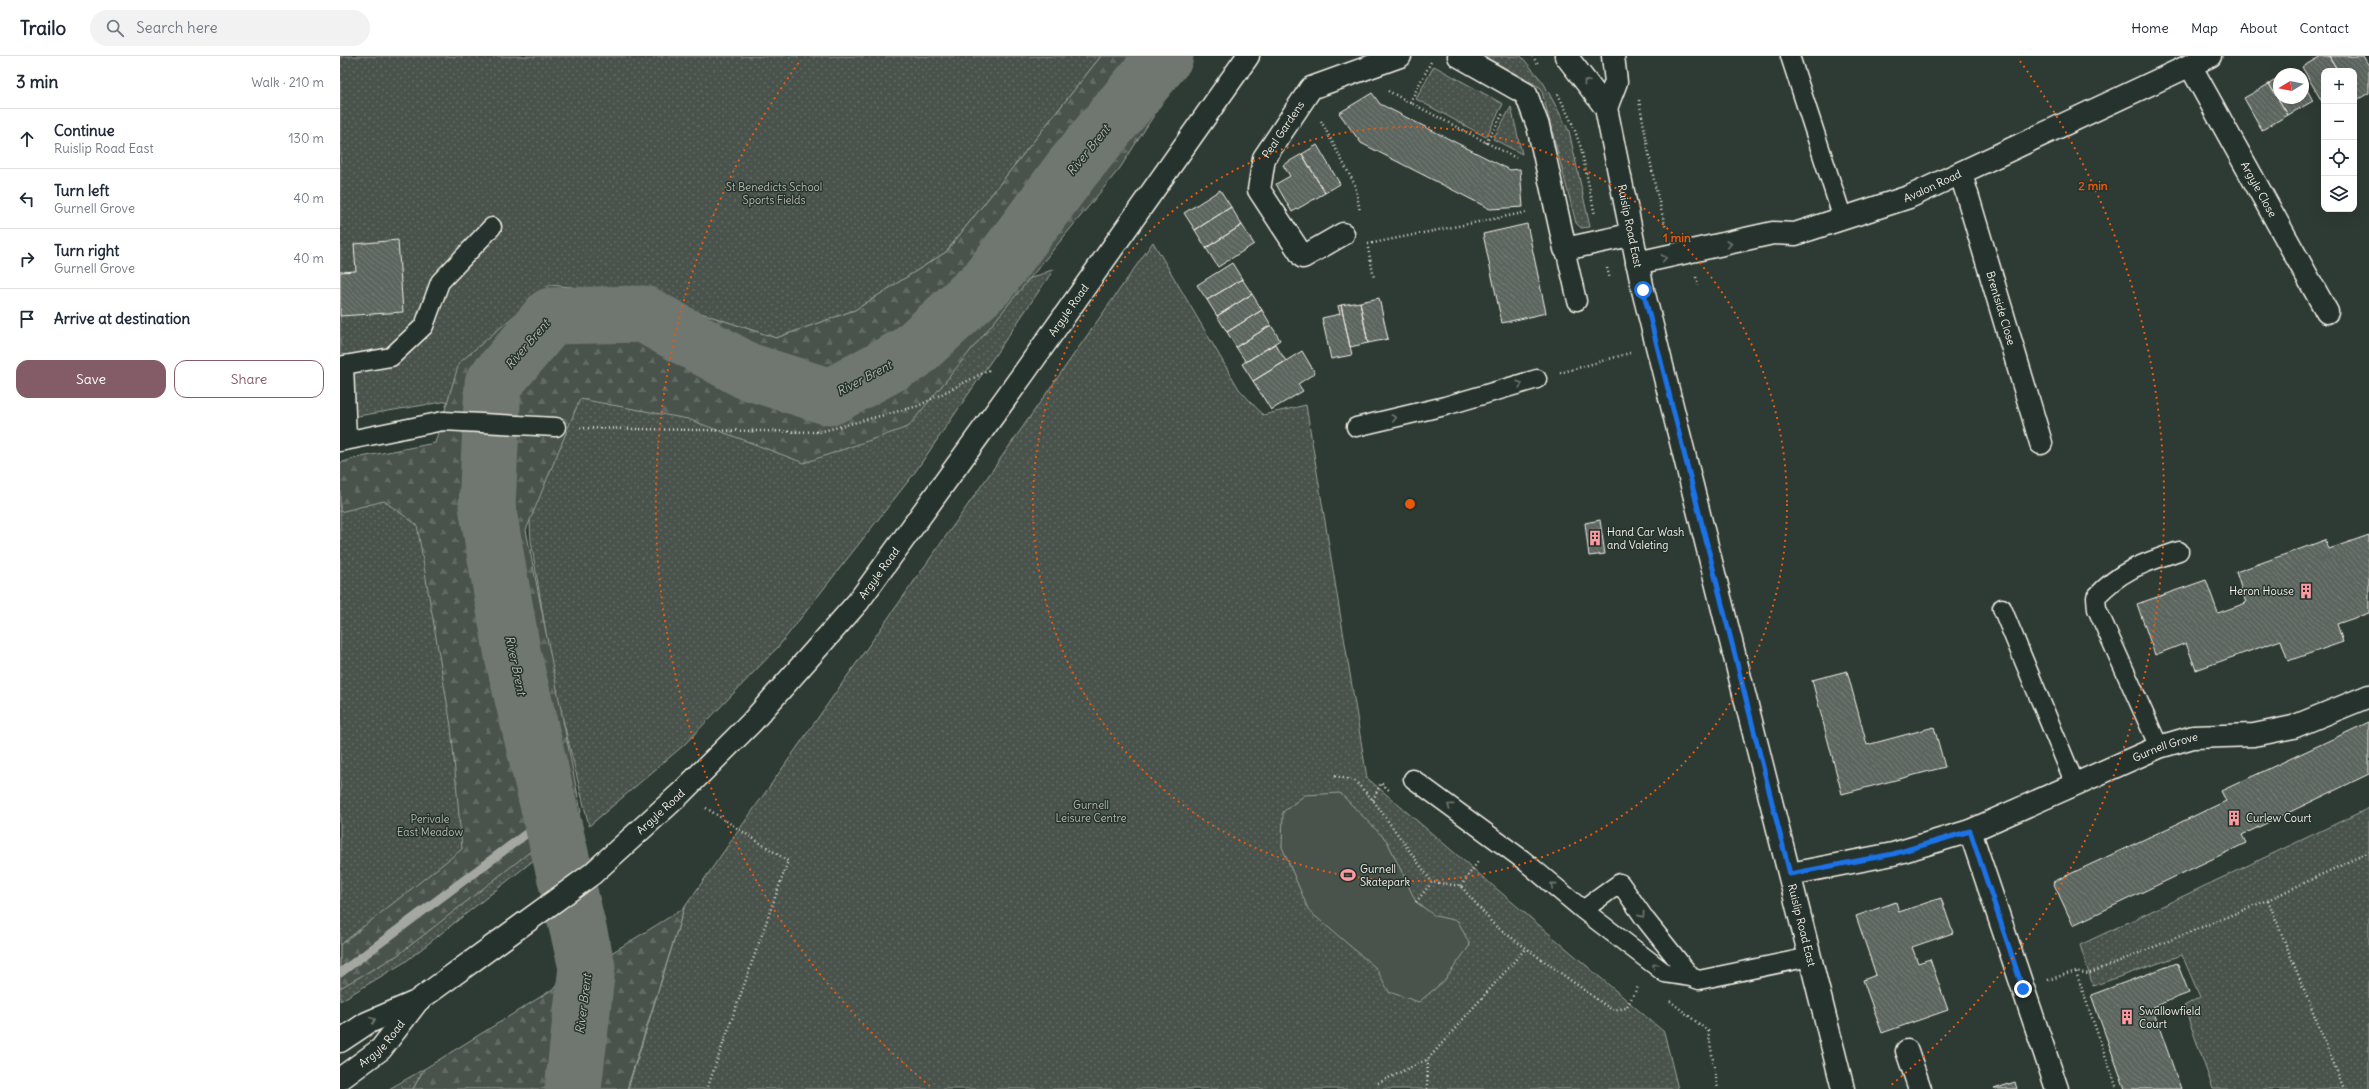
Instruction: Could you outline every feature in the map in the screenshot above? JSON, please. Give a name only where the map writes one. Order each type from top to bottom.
[{"type":"street","name":"Argyle Road","points":[[340,1040],[367,1023],[416,1002],[532,916],[592,874],[681,793],[751,723],[858,602],[1024,373],[1248,56]]},
{"type":"street","name":"Peal Gardens","points":[[1343,234],[1303,257],[1259,190],[1264,158],[1312,88],[1400,56]]},
{"type":"street","points":[[1459,56],[1526,94],[1538,126],[1565,249],[1630,235]]},
{"type":"street","name":"Ruislip Road East","points":[[1566,56],[1606,108],[1630,235],[1843,1089]]},
{"type":"street","points":[[1606,108],[1616,82],[1613,56]]},
{"type":"street","name":"Avalon Road","points":[[1637,263],[1773,234],[1795,234],[1909,197],[1961,174],[2210,56]]},
{"type":"street","name":"Argyle Close","points":[[2191,66],[2327,312]]},
{"type":"street","name":"Brentside Close","points":[[1961,174],[2041,443]]},
{"type":"street","name":"Gurnell Grove","points":[[1790,874],[1893,854],[1970,831],[2160,747],[2193,737],[2254,735],[2293,727],[2369,696]]},
{"type":"street","points":[[1970,831],[2057,1089]]},
{"type":"street","name":"Argyle Road","points":[[340,1079],[381,1049],[416,1002]]},
{"type":"street","points":[[1907,1051],[1920,1089]]},
{"type":"lane","points":[[1790,56],[1843,219]]},
{"type":"lane","points":[[492,227],[440,282],[424,326],[391,357],[344,365],[344,441],[443,421],[556,427]]},
{"type":"lane","points":[[1565,249],[1577,301]]},
{"type":"lane","points":[[1356,427],[1445,406],[1537,380]]},
{"type":"lane","points":[[2160,747],[2097,609],[2096,597],[2108,584],[2130,568],[2179,551]]},
{"type":"lane","points":[[2002,608],[2075,784]]},
{"type":"lane","points":[[1413,779],[1522,859],[1583,910],[1665,973],[1691,977],[1699,980],[1810,957]]},
{"type":"lane","points":[[1583,910],[1620,883],[1645,920],[1691,977]]},
{"type":"path","points":[[1410,102],[1434,56]]},
{"type":"path","points":[[1354,73],[1549,176]]},
{"type":"path","points":[[1486,143],[1517,88]]},
{"type":"path","points":[[1307,94],[1355,185],[1361,215]]},
{"type":"path","points":[[1635,113],[1641,112]]},
{"type":"path","points":[[1573,125],[1579,123]]},
{"type":"path","points":[[1637,124],[1643,123],[1655,186],[1666,231]]},
{"type":"path","points":[[1577,136],[1582,135]]},
{"type":"path","points":[[1371,243],[1556,207]]},
{"type":"path","points":[[1365,237],[1374,278]]},
{"type":"path","points":[[1696,277],[1698,285]]},
{"type":"path","points":[[1537,380],[1631,353]]},
{"type":"path","points":[[556,427],[819,432],[918,406],[991,369]]},
{"type":"path","points":[[1335,776],[1355,781],[1372,800],[1432,882],[1461,886],[1494,924],[1612,1010],[1626,1008],[1642,979]]},
{"type":"path","points":[[1372,800],[1381,783]]},
{"type":"path","points":[[702,805],[788,861],[707,1089]]},
{"type":"path","points":[[2023,989],[2076,971],[2088,974],[2268,900],[2369,852]]},
{"type":"path","points":[[1461,886],[1481,858]]},
{"type":"path","points":[[1416,902],[1432,882]]},
{"type":"path","points":[[2268,900],[2344,1089]]},
{"type":"path","points":[[1378,1083],[1428,1059],[1526,948]]},
{"type":"path","points":[[2076,971],[2117,1089]]},
{"type":"path","points":[[1708,1031],[1718,1089]]},
{"type":"path","points":[[1427,1089],[1428,1059]]},
{"type":"green space","name":"St Benedicts School Sports Fields","points":[[340,56],[1101,56],[946,252],[855,310],[776,338],[643,294],[448,401],[340,419]]},
{"type":"green space","points":[[1101,56],[1192,56],[1120,168],[908,427],[804,463],[688,419],[580,399],[526,530],[581,812],[398,955],[340,988],[340,945],[462,849],[451,726],[417,525],[384,501],[340,512],[340,463],[356,458],[435,443],[459,363],[550,285],[643,294],[776,338],[855,310],[946,252]]},
{"type":"green space","points":[[1484,56],[1521,56],[1543,82],[1569,131],[1590,227],[1581,228],[1576,223],[1541,88]]},
{"type":"green space","points":[[1434,66],[1503,104],[1486,137],[1416,99]]},
{"type":"green space","points":[[1511,107],[1522,154],[1493,139]]},
{"type":"green space","name":"Gurnell Leisure Centre","points":[[1153,242],[1239,389],[1263,415],[1306,405],[1367,778],[1664,1032],[1678,1089],[628,1089],[684,908]]},
{"type":"green space","points":[[1054,269],[913,475],[778,647],[684,745],[589,826],[554,683],[531,541],[526,442],[550,375],[708,406]]},
{"type":"green space","name":"Perivale East Meadow","points":[[446,440],[499,752],[539,856],[405,962],[340,1001],[340,474]]},
{"type":"green space","name":"Gurnell Skatepark","points":[[1340,793],[1387,841],[1416,902],[1435,916],[1458,921],[1470,945],[1444,981],[1419,1002],[1389,992],[1376,968],[1309,911],[1282,847],[1283,812],[1305,795]]},
{"type":"green space","points":[[2369,808],[2369,1089],[2213,1089],[2184,1006],[2200,997],[2182,955],[2093,986],[2080,945]]},
{"type":"green space","points":[[684,908],[627,1089],[413,1089],[424,1069]]},
{"type":"green space","points":[[424,1069],[413,1089],[389,1089]]},
{"type":"building","points":[[2321,56],[2329,56],[2336,68],[2321,68],[2321,100],[2309,79],[2309,68],[2302,67]]},
{"type":"building","points":[[2329,56],[2363,56],[2369,66],[2369,93],[2357,100],[2357,68],[2336,68]]},
{"type":"building","points":[[2273,82],[2273,91],[2269,84]]},
{"type":"building","points":[[2269,84],[2273,91],[2273,104],[2281,104],[2288,115],[2262,130],[2244,98]]},
{"type":"building","points":[[1372,93],[1380,104],[1510,170],[1520,169],[1523,207],[1490,209],[1361,143],[1339,113]]},
{"type":"building","points":[[2309,93],[2313,101],[2309,103]]},
{"type":"building","points":[[2281,104],[2308,104],[2288,115]]},
{"type":"building","points":[[1317,145],[1340,184],[1325,193],[1302,154]]},
{"type":"building","points":[[1302,154],[1325,193],[1292,212],[1276,184],[1290,176],[1283,165]]},
{"type":"building","points":[[1220,190],[1231,207],[1195,230],[1184,213]]},
{"type":"building","points":[[1231,207],[1242,225],[1206,248],[1195,230]]},
{"type":"building","points":[[1527,224],[1546,313],[1502,323],[1483,234]]},
{"type":"building","points":[[1242,225],[1254,244],[1218,267],[1206,248]]},
{"type":"building","points":[[398,240],[403,312],[340,316],[340,272],[356,271],[354,244]]},
{"type":"building","points":[[1232,263],[1242,279],[1207,300],[1197,285]]},
{"type":"building","points":[[1242,279],[1252,294],[1217,316],[1207,300]]},
{"type":"building","points":[[1252,294],[1262,310],[1227,332],[1217,316]]},
{"type":"building","points":[[1379,298],[1388,339],[1368,343],[1360,302]]},
{"type":"building","points":[[1360,302],[1368,343],[1350,347],[1341,305]]},
{"type":"building","points":[[1341,305],[1352,355],[1331,359],[1322,318],[1340,314],[1338,306]]},
{"type":"building","points":[[1262,310],[1271,325],[1236,347],[1227,332]]},
{"type":"building","points":[[1271,325],[1280,340],[1246,362],[1236,347]]},
{"type":"building","points":[[1275,344],[1286,361],[1253,381],[1242,364]]},
{"type":"building","points":[[1302,351],[1315,373],[1298,384],[1303,391],[1271,410],[1253,381]]},
{"type":"building","name":"Hand Car Wash and Valeting","points":[[1600,520],[1605,554],[1589,556],[1585,523]]},
{"type":"building","name":"Heron House","points":[[2369,535],[2369,613],[2337,624],[2343,642],[2288,661],[2281,640],[2196,670],[2186,643],[2155,655],[2137,604],[2206,580],[2218,613],[2246,603],[2236,572],[2325,540],[2329,549]]},
{"type":"building","points":[[1847,671],[1867,745],[1934,727],[1945,767],[1842,794],[1812,680]]},
{"type":"building","name":"Curlew Court","points":[[2369,722],[2369,774],[2242,835],[2246,843],[2073,925],[2053,882],[2226,801],[2221,791]]},
{"type":"building","points":[[1941,898],[1953,933],[1912,947],[1918,963],[1930,959],[1948,1010],[1882,1033],[1863,980],[1876,975],[1856,916],[1896,902],[1899,912]]},
{"type":"building","name":"Swallowfield Court","points":[[2177,963],[2189,993],[2152,1007],[2181,1089],[2125,1089],[2091,995]]},
{"type":"building","points":[[2015,1082],[2017,1089],[1994,1089]]},
{"type":"waterway","name":"River Brent","points":[[573,1089],[587,967],[513,656],[487,506],[493,384],[551,316],[644,314],[747,371],[830,397],[911,353],[987,283],[1072,169],[1165,56]]},
{"type":"waterway","points":[[340,973],[550,816]]},
{"type":"place","name":"Hand Car Wash and Valeting","points":[[1595,538]]},
{"type":"place","name":"Heron House","points":[[2306,591]]},
{"type":"place","name":"Curlew Court","points":[[2234,818]]},
{"type":"place","name":"Gurnell Skatepark","points":[[1348,875]]},
{"type":"place","name":"Swallowfield Court","points":[[2127,1017]]},
{"type":"route","points":[[1643,290],[1790,874],[1893,854],[1970,831],[2023,989]]}]
